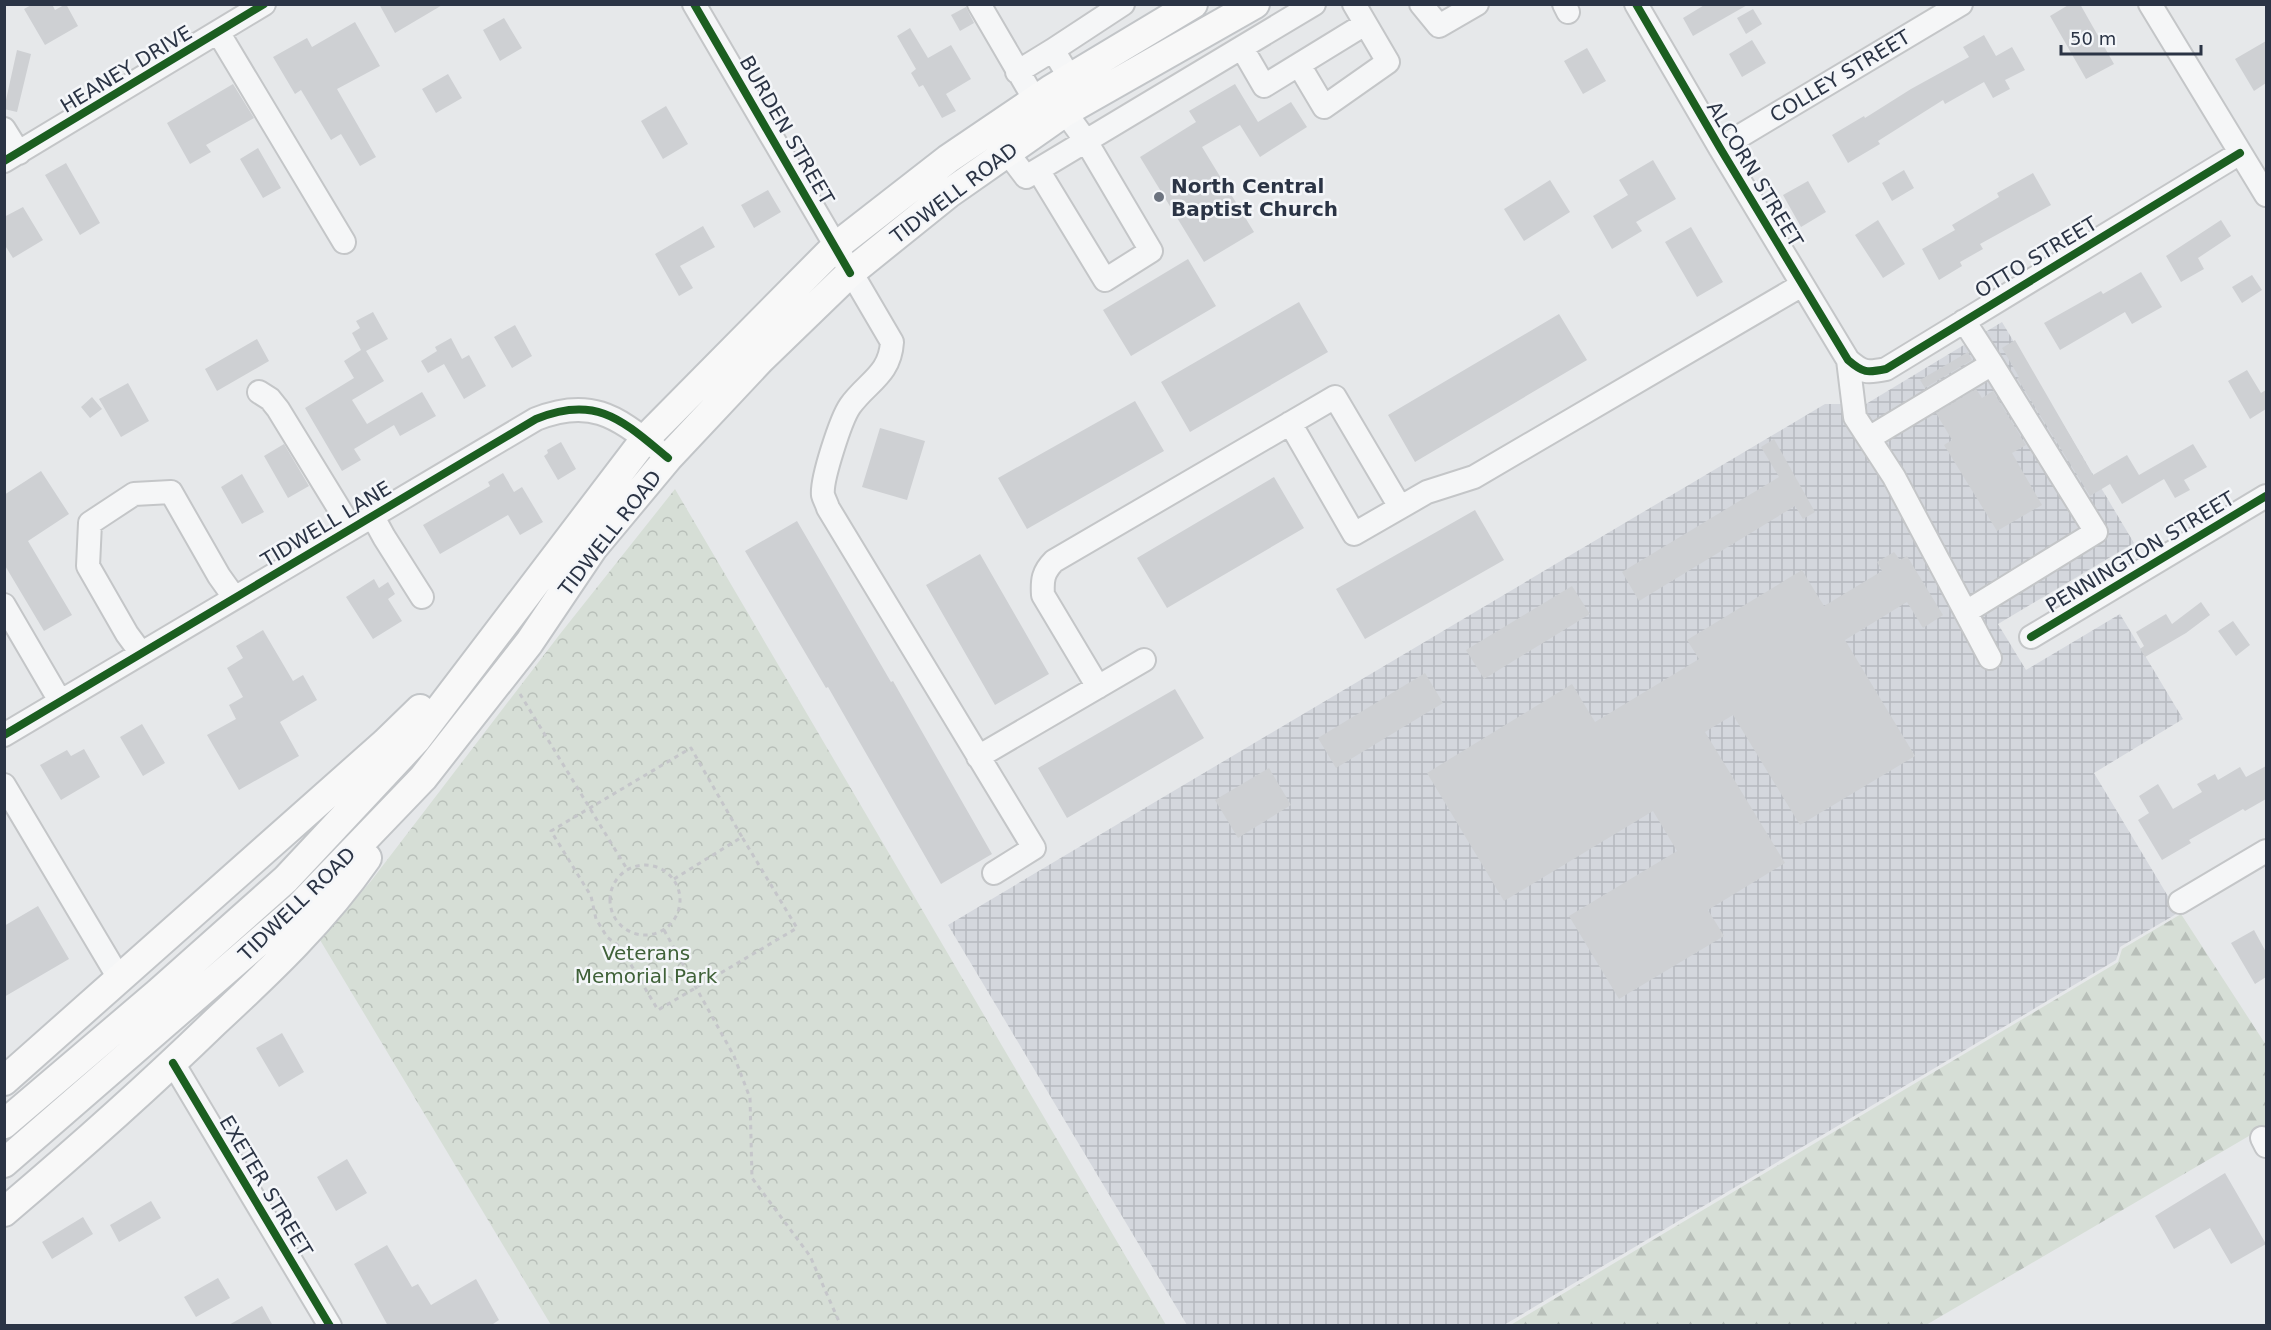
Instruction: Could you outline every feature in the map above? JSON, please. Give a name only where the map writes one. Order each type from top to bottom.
[{"type":"main road","name":"TIDWELL ROAD","points":[[4,1163],[300,906],[423,778],[529,643],[593,548],[668,458],[760,360],[850,273],[948,194],[1007,152],[1055,95],[1186,43],[1255,4]]},
{"type":"main road","name":"TIDWELL ROAD","points":[[4,1124],[158,993],[286,879],[416,740],[645,439],[835,247],[948,159],[1055,95],[1124,45],[1189,5]]},
{"type":"main road","points":[[4,1081],[385,744],[508,621]]},
{"type":"main road","points":[[4,1212],[104,1126],[291,950],[350,882],[423,778]]},
{"type":"street","name":"HEANEY DRIVE","points":[[11,157],[264,4]]},
{"type":"street","name":"BURDEN STREET","points":[[694,4],[892,342],[891,356],[885,368],[851,404],[845,414],[825,476],[823,494],[828,508],[1034,848],[994,873]]},
{"type":"street","points":[[980,4],[1017,72],[1055,95],[1086,141],[1150,251],[1105,280],[1038,170]]},
{"type":"street","points":[[1007,152],[1026,177],[1314,4]]},
{"type":"street","points":[[1299,65],[1324,106],[1388,62],[1354,4]]},
{"type":"street","points":[[1421,4],[1439,26],[1469,6]]},
{"type":"street","name":"ALCORN STREET","points":[[1636,4],[1848,360]]},
{"type":"street","name":"COLLEY STREET","points":[[1720,148],[1961,4]]},
{"type":"street","points":[[2150,4],[2266,195]]},
{"type":"street","points":[[1017,72],[1053,50],[1110,8],[1124,45]]},
{"type":"street","points":[[1242,48],[1264,86],[1365,24]]},
{"type":"street","points":[[218,32],[344,242]]},
{"type":"street","points":[[1186,43],[1203,72]]},
{"type":"street","points":[[1053,50],[1055,95]]},
{"type":"street","points":[[4,129],[11,157]]},
{"type":"street","name":"OTTO STREET","points":[[1848,360],[1860,370],[1873,372],[1886,369],[2240,153]]},
{"type":"street","points":[[1290,423],[1354,534],[1427,492],[1474,477],[1802,285]]},
{"type":"street","points":[[1964,321],[2096,532],[1966,612]]},
{"type":"street","points":[[1848,360],[1855,417],[1894,477],[1990,658]]},
{"type":"street","points":[[1869,438],[1992,364]]},
{"type":"street","points":[[259,392],[270,399],[278,410],[351,528]]},
{"type":"street","points":[[1098,687],[1043,595],[1042,582],[1046,570],[1054,561],[1335,397],[1400,507]]},
{"type":"street","name":"TIDWELL LANE","points":[[4,735],[524,425],[561,410],[583,409],[605,413],[619,420],[668,458]]},
{"type":"street","points":[[141,653],[127,634],[88,566],[90,523],[134,494],[171,492],[219,576],[234,597]]},
{"type":"street","name":"PENNINGTON STREET","points":[[2031,637],[2266,496]]},
{"type":"street","points":[[372,515],[422,597]]},
{"type":"street","points":[[4,604],[60,701]]},
{"type":"street","points":[[978,757],[1144,660]]},
{"type":"street","points":[[4,785],[119,978]]},
{"type":"street","points":[[2180,902],[2266,851]]},
{"type":"street","name":"EXETER STREET","points":[[173,1063],[330,1326]]},
{"type":"path","points":[[515,687],[627,869]]},
{"type":"path","points":[[691,748],[742,837],[797,928],[658,1010],[621,948],[607,937],[596,919],[591,896],[551,831],[691,748]]},
{"type":"path","points":[[674,879],[742,837]]},
{"type":"path","points":[[644,864],[652,865],[668,872],[674,879],[681,894],[680,910],[676,918],[664,930],[646,935],[637,934],[628,931],[615,918],[610,901],[610,891],[627,869],[644,864]]},
{"type":"path","points":[[664,930],[734,1056],[750,1098],[752,1179],[810,1256],[841,1326]]},
{"type":"shaded area","points":[[2002,322],[2134,543],[1998,624],[2026,670],[2120,614],[2183,719],[2094,773],[2178,913],[2120,947],[2116,960],[1504,1325],[1187,1325],[948,925],[1825,404],[1866,404]]},
{"type":"green space","name":"Veterans Memorial Park","points":[[675,489],[1166,1325],[551,1325],[320,940],[371,881],[560,634]]},
{"type":"green space","points":[[2181,914],[2266,1045],[2266,1126],[1926,1325],[1509,1326],[2118,962],[2122,949]]},
{"type":"building","points":[[33,4],[52,4],[55,10],[66,4],[78,26],[45,45],[24,9]]},
{"type":"building","points":[[379,4],[444,4],[395,33]]},
{"type":"building","points":[[1706,4],[1749,4],[1693,36],[1683,18]]},
{"type":"building","points":[[2070,4],[2080,4],[2114,64],[2086,79],[2050,16]]},
{"type":"building","points":[[966,7],[974,23],[960,31],[951,15]]},
{"type":"building","points":[[1753,9],[1762,24],[1746,34],[1737,18]]},
{"type":"building","points":[[504,18],[522,48],[500,61],[483,30]]},
{"type":"building","points":[[355,22],[380,66],[337,89],[376,157],[360,166],[341,134],[331,140],[301,90],[295,94],[273,57],[307,38],[312,47]]},
{"type":"building","points":[[910,28],[928,58],[951,45],[971,79],[946,94],[956,111],[942,118],[923,85],[919,87],[911,73],[916,69],[897,36]]},
{"type":"building","points":[[1984,35],[1996,56],[2012,47],[2025,70],[2005,80],[2010,89],[1993,98],[1984,82],[1945,104],[1943,100],[1878,141],[1880,144],[1848,163],[1832,135],[1969,57],[1963,47]]},
{"type":"building","points":[[1752,40],[1766,63],[1742,77],[1729,54]]},
{"type":"building","points":[[2266,41],[2266,83],[2254,91],[2235,59]]},
{"type":"building","points":[[1587,48],[1606,81],[1583,94],[1564,61]]},
{"type":"building","points":[[17,50],[31,54],[17,112],[4,109]]},
{"type":"building","points":[[448,74],[462,98],[436,113],[422,89]]},
{"type":"building","points":[[233,84],[254,118],[206,145],[211,152],[190,164],[167,123]]},
{"type":"building","points":[[1235,84],[1258,122],[1291,102],[1307,127],[1260,157],[1240,125],[1202,147],[1254,232],[1204,262],[1140,157],[1196,122],[1189,111]]},
{"type":"building","points":[[666,106],[688,144],[663,159],[641,121]]},
{"type":"building","points":[[258,148],[281,188],[263,198],[240,159]]},
{"type":"building","points":[[1653,160],[1676,199],[1636,222],[1642,231],[1612,249],[1593,216],[1628,195],[1619,180]]},
{"type":"building","points":[[66,163],[100,223],[80,235],[45,175]]},
{"type":"building","points":[[1904,170],[1914,188],[1892,201],[1882,183]]},
{"type":"building","points":[[2033,173],[2051,205],[1980,244],[1983,249],[1960,262],[1962,266],[1939,280],[1922,249],[1955,230],[1952,225],[1999,197],[1997,193]]},
{"type":"building","points":[[1550,180],[1570,212],[1524,241],[1504,209]]},
{"type":"building","points":[[1808,181],[1826,212],[1801,227],[1783,195]]},
{"type":"building","points":[[768,190],[781,212],[754,228],[741,205]]},
{"type":"building","points":[[23,207],[43,240],[13,258],[4,244],[4,217]]},
{"type":"building","points":[[1878,220],[1905,264],[1883,278],[1855,235]]},
{"type":"building","points":[[2221,220],[2231,236],[2198,258],[2204,269],[2181,282],[2166,256]]},
{"type":"building","points":[[703,226],[715,247],[680,266],[693,288],[679,296],[655,254]]},
{"type":"building","points":[[1691,227],[1723,282],[1697,297],[1665,242]]},
{"type":"building","points":[[1188,259],[1216,306],[1131,356],[1103,310]]},
{"type":"building","points":[[2141,272],[2162,307],[2132,324],[2125,312],[2060,350],[2044,323]]},
{"type":"building","points":[[2252,275],[2262,290],[2242,303],[2232,287]]},
{"type":"building","points":[[1299,302],[1328,352],[1190,432],[1161,382]]},
{"type":"building","points":[[373,312],[388,339],[366,351],[384,381],[352,400],[367,424],[422,392],[436,416],[400,436],[394,425],[354,449],[361,460],[342,471],[305,408],[354,378],[344,361],[361,350],[352,333],[360,328],[356,321]]},
{"type":"building","points":[[1559,314],[1587,360],[1415,462],[1388,415]]},
{"type":"building","points":[[515,325],[532,356],[512,368],[494,337]]},
{"type":"building","points":[[451,338],[462,359],[469,355],[486,386],[464,399],[444,364],[428,373],[421,361],[437,351],[435,347]]},
{"type":"building","points":[[257,339],[269,361],[217,391],[205,369]]},
{"type":"building","points":[[2015,340],[2093,475],[2127,455],[2139,475],[2193,444],[2207,467],[2184,480],[2190,490],[2175,498],[2164,479],[2122,504],[2110,484],[2090,496],[2017,378],[2019,377],[2002,348]]},
{"type":"building","points":[[1968,352],[1972,360],[1925,388],[1920,380]]},
{"type":"building","points":[[2247,370],[2261,393],[2266,390],[2266,409],[2250,419],[2228,381]]},
{"type":"building","points":[[128,383],[149,421],[121,437],[99,399]]},
{"type":"building","points":[[1976,389],[1982,398],[1993,391],[2026,445],[2012,453],[2042,505],[1997,531],[1944,445],[1952,440],[1936,413]]},
{"type":"building","points":[[92,397],[102,409],[90,418],[81,407]]},
{"type":"building","points":[[1135,401],[1164,451],[1027,529],[998,478]]},
{"type":"building","points":[[880,428],[925,441],[907,500],[862,487]]},
{"type":"building","points":[[1774,439],[1815,512],[1803,519],[1795,506],[1639,601],[1622,572],[1779,477],[1761,447]]},
{"type":"building","points":[[561,442],[576,469],[558,480],[544,456],[548,453],[547,450]]},
{"type":"building","points":[[284,444],[309,486],[288,498],[264,456]]},
{"type":"building","points":[[41,471],[69,514],[28,541],[72,615],[44,631],[4,564],[4,495]]},
{"type":"building","points":[[503,473],[514,492],[522,487],[543,522],[520,535],[508,515],[440,554],[423,525],[490,486],[488,482]]},
{"type":"building","points":[[242,474],[264,512],[242,524],[221,487]]},
{"type":"building","points":[[1274,477],[1304,528],[1167,608],[1137,558]]},
{"type":"building","points":[[1475,510],[1504,560],[1365,639],[1336,589]]},
{"type":"building","points":[[797,521],[891,682],[893,681],[992,854],[941,884],[828,687],[826,688],[745,551]]},
{"type":"building","points":[[1894,552],[1900,560],[1907,556],[1943,615],[1923,628],[1907,602],[1845,640],[1915,756],[1800,825],[1733,715],[1705,732],[1785,863],[1708,910],[1724,936],[1619,999],[1569,916],[1677,851],[1653,811],[1504,901],[1427,773],[1572,684],[1595,722],[1699,659],[1687,640],[1802,570],[1824,606],[1882,571],[1877,562]]},
{"type":"building","points":[[980,554],[1049,674],[995,705],[926,585]]},
{"type":"building","points":[[374,579],[379,588],[388,582],[395,594],[388,599],[402,621],[373,639],[346,597]]},
{"type":"building","points":[[1572,586],[1590,614],[1484,679],[1466,650]]},
{"type":"building","points":[[2201,602],[2210,615],[2186,633],[2145,657],[2140,649],[2144,646],[2136,632],[2166,614],[2172,624]]},
{"type":"building","points":[[2233,621],[2250,645],[2236,656],[2218,631]]},
{"type":"building","points":[[263,630],[293,681],[303,675],[317,700],[280,722],[299,756],[239,790],[207,735],[236,719],[229,705],[243,697],[227,668],[243,658],[236,646]]},
{"type":"building","points":[[1425,673],[1443,703],[1336,768],[1318,738]]},
{"type":"building","points":[[1175,689],[1204,738],[1067,818],[1038,768]]},
{"type":"building","points":[[142,724],[165,763],[143,776],[120,737]]},
{"type":"building","points":[[84,749],[100,777],[61,800],[40,765],[67,750],[71,756]]},
{"type":"building","points":[[2266,766],[2266,799],[2245,811],[2243,809],[2189,840],[2191,843],[2162,860],[2138,820],[2149,813],[2139,796],[2158,784],[2173,809],[2202,792],[2197,784],[2215,774],[2218,780],[2240,767],[2246,777]]},
{"type":"building","points":[[1269,768],[1291,805],[1238,838],[1215,800]]},
{"type":"building","points":[[38,906],[69,959],[4,997],[4,926]]},
{"type":"building","points":[[2254,930],[2266,952],[2266,977],[2255,984],[2231,943]]},
{"type":"building","points":[[282,1033],[304,1072],[279,1087],[256,1048]]},
{"type":"building","points":[[347,1159],[367,1193],[336,1211],[317,1177]]},
{"type":"building","points":[[2225,1173],[2266,1244],[2231,1264],[2210,1228],[2174,1249],[2155,1216]]},
{"type":"building","points":[[151,1201],[161,1218],[119,1242],[110,1225]]},
{"type":"building","points":[[83,1217],[93,1234],[52,1259],[42,1242]]},
{"type":"building","points":[[387,1245],[412,1287],[418,1284],[431,1305],[476,1279],[499,1320],[490,1326],[388,1326],[354,1264]]},
{"type":"building","points":[[218,1278],[230,1298],[196,1317],[184,1297]]},
{"type":"building","points":[[262,1306],[273,1326],[227,1326]]},
{"type":"cycle path","points":[[4,161],[264,4]]},
{"type":"cycle path","points":[[694,4],[850,273]]},
{"type":"cycle path","points":[[1636,4],[1848,360],[1866,371],[1886,369],[2240,153]]},
{"type":"cycle path","points":[[4,735],[536,419],[576,409],[608,415],[637,433],[668,458]]},
{"type":"cycle path","points":[[2031,637],[2266,496]]},
{"type":"cycle path","points":[[173,1063],[330,1326]]},
{"type":"place","name":"North Central Baptist Church","points":[[1159,197]]}]
